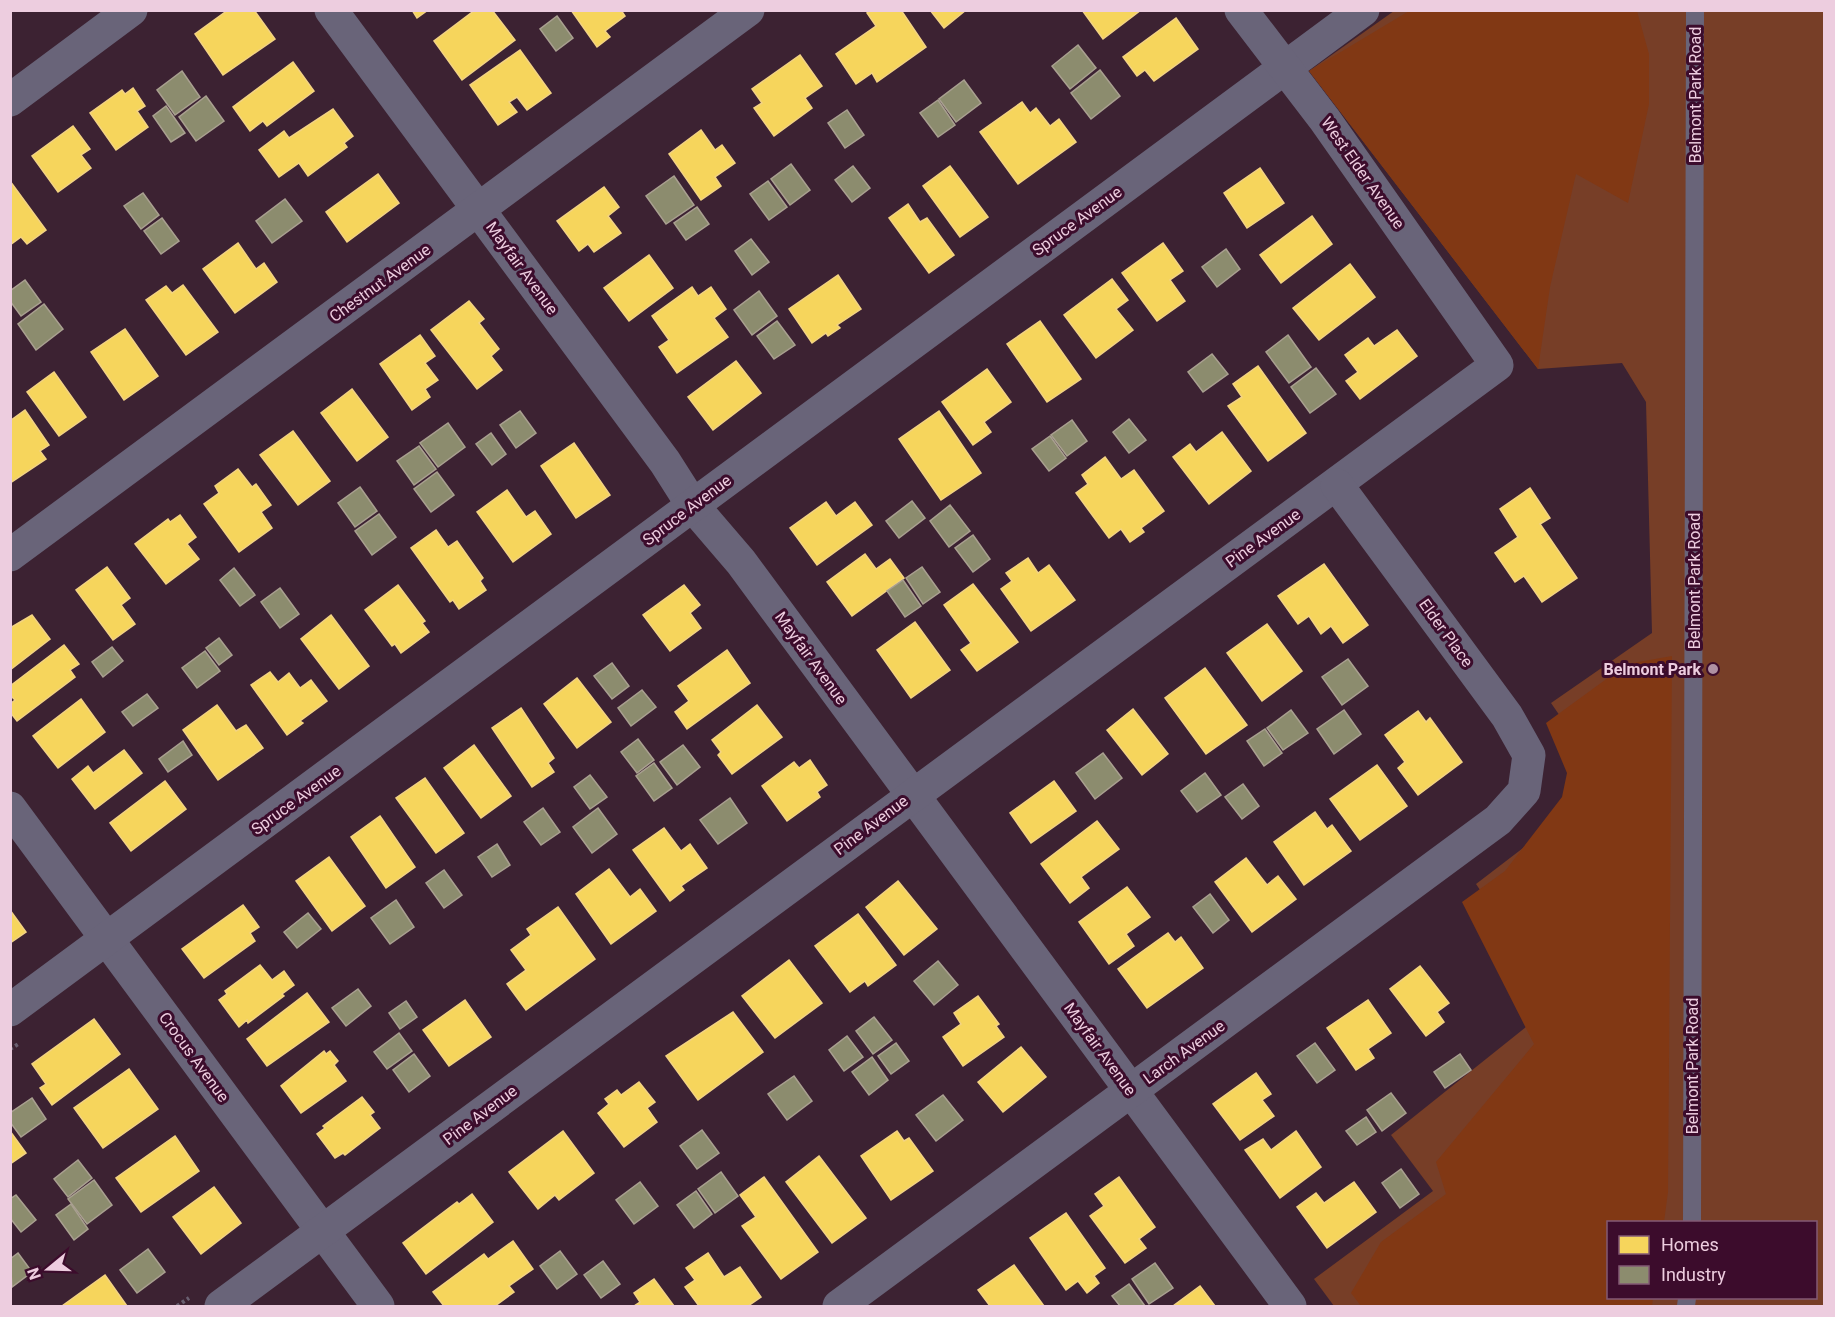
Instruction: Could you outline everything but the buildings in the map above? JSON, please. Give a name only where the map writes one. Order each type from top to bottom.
[{"type":"street","points":[[10,100],[131,10]]},
{"type":"street","name":"Mayfair Avenue","points":[[331,10],[665,462],[693,506],[741,562],[1290,1306]]},
{"type":"street","name":"Chestnut Avenue","points":[[10,555],[748,10]]},
{"type":"street","name":"West Elder Avenue","points":[[1241,10],[1325,120],[1479,339]]},
{"type":"street","name":"Spruce Avenue","points":[[10,1010],[1363,10]]},
{"type":"street","name":"Pine Avenue","points":[[221,1306],[1497,364],[1479,339]]},
{"type":"street","name":"Elder Place","points":[[1337,484],[1507,716],[1528,755],[1524,791]]},
{"type":"street","name":"Larch Avenue","points":[[839,1306],[1498,820],[1524,791]]},
{"type":"street","name":"Crocus Avenue","points":[[10,807],[378,1306]]},
{"type":"lane","name":"Belmont Park Road","points":[[1692,1221],[1695,10]]},
{"type":"shaded area","name":"Belmont Park","points":[[1394,11],[1824,11],[1824,1306],[1334,1306],[1314,1279],[1433,1191],[1391,1135],[1556,1003],[1476,884],[1607,784],[1551,703],[1652,633],[1646,402],[1622,363],[1538,369],[1309,71]]},
{"type":"shaded area","points":[[1409,11],[1637,11],[1649,54],[1649,104],[1628,203],[1576,174],[1550,287],[1538,369],[1309,71]]},
{"type":"shaded area","points":[[1672,656],[1668,1192],[1664,1221],[1607,1221],[1607,1299],[1653,1299],[1652,1306],[1361,1306],[1351,1293],[1381,1242],[1446,1194],[1436,1162],[1534,1044],[1462,902],[1505,871],[1562,797],[1567,773],[1546,723],[1627,664]]},
{"type":"place","name":"Belmont Park","points":[[1713,669]]}]
